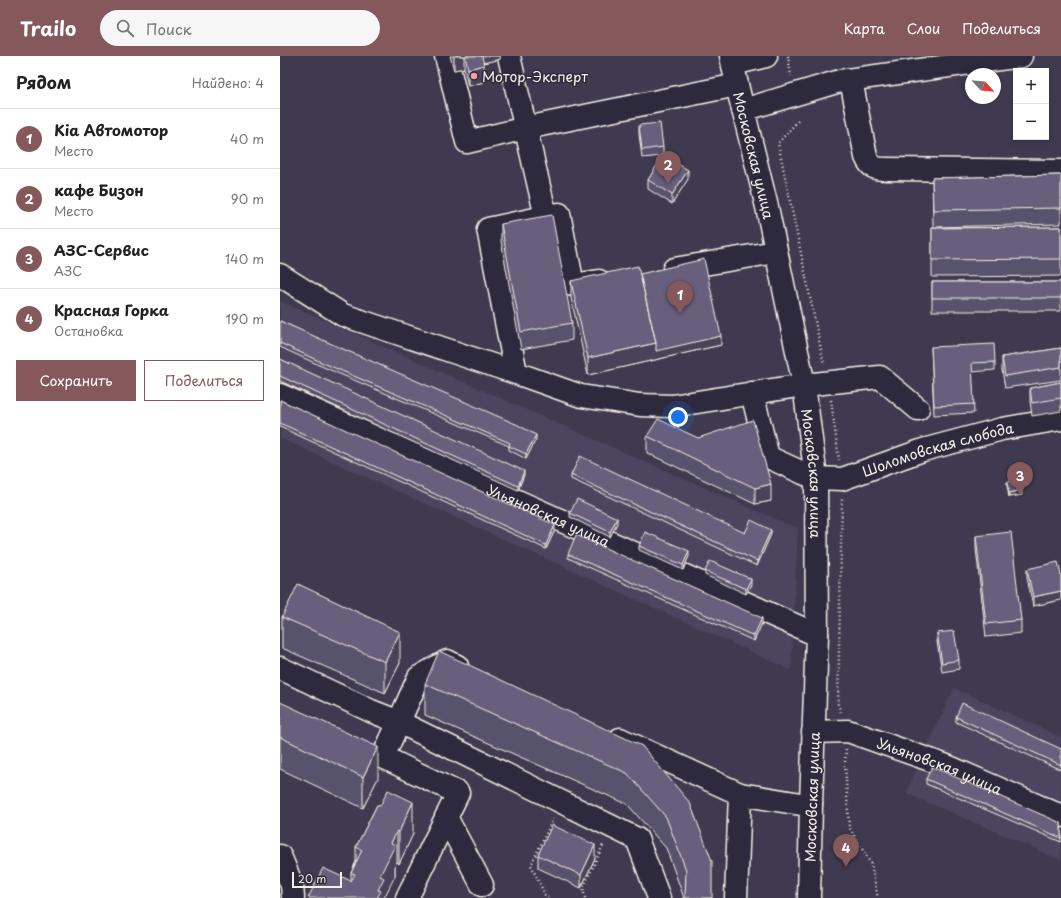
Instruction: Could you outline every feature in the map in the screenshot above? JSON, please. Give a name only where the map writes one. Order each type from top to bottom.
[{"type":"main road","points":[[446,56],[467,142],[526,128],[737,85]]},
{"type":"main road","points":[[510,56],[546,217]]},
{"type":"main road","points":[[732,60],[766,56]]},
{"type":"main road","points":[[743,110],[840,81],[1021,56]]},
{"type":"main road","name":"Московская улица","points":[[732,60],[767,207],[804,385],[816,478],[817,635],[809,898]]},
{"type":"main road","points":[[851,80],[866,157],[868,163],[877,169],[1061,170]]},
{"type":"main road","points":[[516,373],[488,229],[559,214],[573,285],[620,278]]},
{"type":"main road","points":[[659,271],[776,252]]},
{"type":"main road","points":[[280,275],[343,315],[581,396],[640,405],[672,406],[804,385],[880,377],[918,409]]},
{"type":"main road","name":"Шоломовская слобода","points":[[752,393],[768,457],[842,490],[923,450],[1002,429],[1061,420]]},
{"type":"main road","name":"Ульяновская улица","points":[[280,395],[817,635]]},
{"type":"main road","points":[[383,757],[419,677],[447,661],[475,674]]},
{"type":"main road","points":[[280,668],[371,711],[399,722],[637,839],[659,898]]},
{"type":"main road","name":"Ульяновская улица","points":[[813,732],[848,731],[947,766],[1061,816]]},
{"type":"main road","points":[[604,732],[740,794],[800,804],[811,804]]},
{"type":"main road","points":[[362,747],[458,793],[406,898]]},
{"type":"main road","points":[[736,898],[740,794]]},
{"type":"main road","points":[[446,817],[482,885]]},
{"type":"main road","points":[[280,856],[292,885],[293,898]]},
{"type":"path","points":[[788,56],[791,77]]},
{"type":"path","points":[[798,122],[778,143],[828,383],[842,490],[838,704],[848,731],[845,764],[849,827],[871,864],[878,898]]},
{"type":"path","points":[[548,898],[545,895],[531,865],[561,802]]},
{"type":"path","points":[[585,898],[583,888],[611,826]]},
{"type":"shaded area","points":[[280,301],[798,529],[791,670],[280,438]]},
{"type":"shaded area","points":[[954,688],[1061,737],[1061,860],[906,793]]},
{"type":"building","points":[[465,56],[482,56],[484,65],[468,69]]},
{"type":"building","points":[[660,123],[663,147],[642,150],[639,125]]},
{"type":"building","points":[[663,155],[688,170],[672,195],[648,180]]},
{"type":"building","points":[[1061,175],[1061,208],[933,210],[932,178]]},
{"type":"building","points":[[552,215],[572,323],[521,332],[501,224]]},
{"type":"building","points":[[1061,227],[1061,259],[932,260],[932,228]]},
{"type":"building","points":[[704,259],[721,336],[656,351],[656,343],[640,274]]},
{"type":"building","points":[[638,266],[656,343],[588,358],[571,281]]},
{"type":"building","points":[[932,282],[1061,282],[1061,298],[932,298]]},
{"type":"building","points":[[280,321],[518,425],[536,435],[526,454],[509,446],[510,443],[280,343]]},
{"type":"building","points":[[994,344],[995,362],[972,363],[974,404],[934,406],[931,347]]},
{"type":"building","points":[[1061,348],[1061,367],[1005,376],[1002,357]]},
{"type":"building","points":[[280,359],[524,471],[518,486],[280,376]]},
{"type":"building","points":[[1061,382],[1061,398],[1032,403],[1030,388]]},
{"type":"building","points":[[280,400],[555,525],[546,545],[280,423]]},
{"type":"building","points":[[658,419],[698,438],[753,420],[771,484],[755,488],[647,436]]},
{"type":"building","points":[[580,456],[745,533],[751,520],[771,530],[757,561],[571,475]]},
{"type":"building","points":[[1020,479],[1022,490],[1009,493],[1007,482]]},
{"type":"building","points":[[577,499],[617,518],[610,532],[570,513]]},
{"type":"building","points":[[645,532],[689,551],[683,565],[639,546]]},
{"type":"building","points":[[1011,532],[1021,620],[986,624],[976,536]]},
{"type":"building","points":[[576,535],[762,618],[754,636],[568,554]]},
{"type":"building","points":[[710,561],[751,579],[746,589],[705,571]]},
{"type":"building","points":[[1058,562],[1061,575],[1061,591],[1033,597],[1027,569]]},
{"type":"building","points":[[298,584],[400,632],[385,662],[282,617]]},
{"type":"building","points":[[954,631],[959,660],[942,663],[937,633]]},
{"type":"building","points":[[439,651],[642,746],[690,803],[712,861],[712,898],[685,898],[686,870],[666,817],[627,773],[425,684]]},
{"type":"building","points":[[280,702],[378,747],[363,777],[280,737]]},
{"type":"building","points":[[962,703],[1061,749],[1061,765],[956,717]]},
{"type":"building","points":[[932,767],[1061,823],[1061,838],[926,779]]},
{"type":"building","points":[[388,790],[413,802],[399,832],[397,831],[391,843],[395,845],[380,876],[384,878],[378,890],[381,891],[377,898],[308,898],[323,868],[351,881],[355,874],[351,873],[362,850],[356,847],[377,805],[380,806]]},
{"type":"building","points":[[552,825],[595,845],[581,875],[538,855]]},
{"type":"place","name":"Мотор-Эксперт","points":[[474,76]]},
{"type":"place","name":"кафе Бизон","points":[[668,184]]},
{"type":"place","name":"Kia Автомотор","points":[[680,314]]},
{"type":"place","name":"АЗС-Сервис","points":[[1020,495]]},
{"type":"place","name":"Красная Горка","points":[[846,867]]}]
